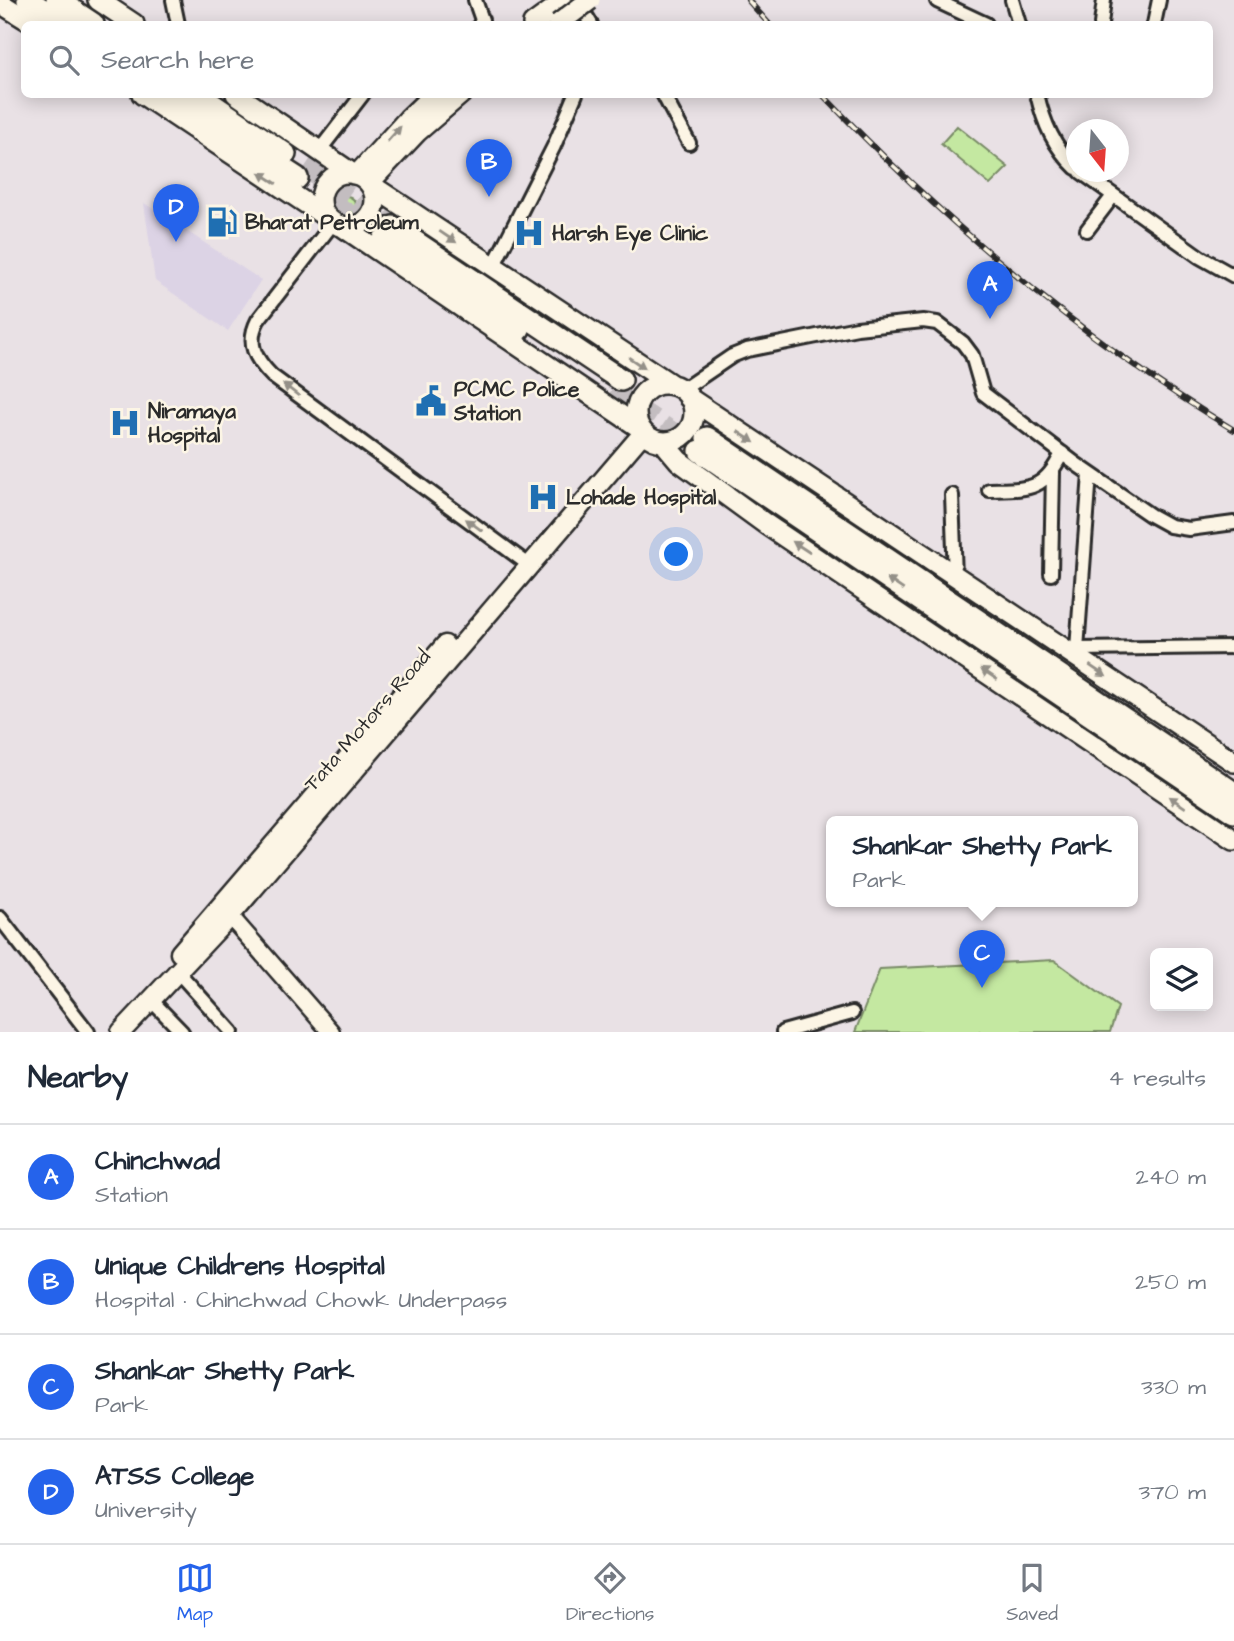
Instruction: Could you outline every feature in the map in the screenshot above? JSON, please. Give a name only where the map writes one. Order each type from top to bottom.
[{"type":"highway","points":[[28,0],[60,21]]},
{"type":"highway","points":[[57,0],[88,21]]},
{"type":"highway","points":[[174,98],[301,173],[202,98]]},
{"type":"highway","points":[[388,233],[616,386]]},
{"type":"highway","points":[[704,445],[1229,803],[1234,829]]},
{"type":"main road","points":[[98,0],[130,21]]},
{"type":"main road","points":[[546,21],[568,0]]},
{"type":"main road","points":[[548,21],[590,0]]},
{"type":"main road","points":[[0,3],[29,21]]},
{"type":"main road","points":[[148,98],[652,439],[663,442],[679,438],[691,426],[694,415],[681,391]]},
{"type":"main road","points":[[242,98],[1058,646],[1073,651],[1234,762]]},
{"type":"main road","points":[[362,179],[408,119],[430,98]]},
{"type":"main road","points":[[362,179],[456,98]]},
{"type":"main road","points":[[338,175],[362,179],[375,200],[371,215],[359,225],[334,222],[321,201],[325,186],[338,175]]},
{"type":"main road","points":[[641,430],[636,412],[641,396],[655,386],[681,391]]},
{"type":"main road","name":"Tata Motors Road","points":[[121,1032],[178,972],[225,911],[641,430]]},
{"type":"main road","points":[[663,442],[679,461],[767,525],[1234,840]]},
{"type":"main road","points":[[106,1032],[225,911]]},
{"type":"street","points":[[173,0],[177,21]]},
{"type":"street","points":[[475,0],[482,21]]},
{"type":"street","points":[[568,0],[589,21]]},
{"type":"street","points":[[1012,0],[1018,21]]},
{"type":"street","points":[[1101,21],[1104,0]]},
{"type":"street","points":[[1155,21],[1159,0]]},
{"type":"street","points":[[937,1],[980,21]]},
{"type":"street","points":[[319,151],[360,98]]},
{"type":"street","points":[[493,267],[554,146],[574,98]]},
{"type":"street","points":[[665,98],[689,143]]},
{"type":"street","points":[[1038,98],[1046,127],[1054,143],[1066,157]]},
{"type":"street","points":[[1095,182],[1200,257],[1234,276]]},
{"type":"street","points":[[1087,230],[1113,196]]},
{"type":"street","points":[[334,222],[258,320],[253,339],[258,362],[272,376],[525,562]]},
{"type":"street","points":[[681,391],[732,356],[747,350],[857,328],[933,322],[963,343],[972,355],[983,393],[1150,516],[1170,526],[1189,529],[1234,523]]},
{"type":"street","points":[[989,490],[1025,489],[1053,472],[1062,453]]},
{"type":"street","points":[[1051,574],[1053,472]]},
{"type":"street","points":[[1090,474],[1073,651],[1234,647]]},
{"type":"street","points":[[952,495],[955,577]]},
{"type":"street","points":[[225,911],[331,1032]]},
{"type":"street","points":[[0,918],[88,1032]]},
{"type":"street","points":[[178,972],[232,1032]]},
{"type":"street","points":[[151,1000],[181,1032]]},
{"type":"street","points":[[783,1032],[852,1013]]},
{"type":"shaded area","points":[[144,203],[261,280],[228,331],[155,281]]},
{"type":"green space","points":[[957,126],[1008,167],[990,185],[941,144]]},
{"type":"green space","points":[[346,196],[353,199],[356,206],[353,213],[346,216],[339,213],[336,206],[339,199]]},
{"type":"green space","points":[[1054,960],[1118,1007],[1110,1032],[855,1032],[880,969]]},
{"type":"tunnel","points":[[305,167],[393,227]]},
{"type":"tunnel","points":[[331,202],[384,239]]},
{"type":"tunnel","points":[[611,391],[700,451]]},
{"type":"railway","points":[[748,0],[766,21]]},
{"type":"railway","points":[[826,98],[917,188],[1017,276],[1123,357],[1234,430]]},
{"type":"place","name":"Unique Childrens Hospital","points":[[489,197]]},
{"type":"place","name":"Bharat Petroleum","points":[[222,222]]},
{"type":"place","name":"Harsh Eye Clinic","points":[[529,233]]},
{"type":"place","name":"ATSS College","points":[[176,242]]},
{"type":"place","name":"Chinchwad","points":[[990,319]]},
{"type":"place","name":"PCMC Police Station","points":[[431,401]]},
{"type":"place","name":"Niramaya Hospital","points":[[125,423]]},
{"type":"place","name":"Lohade Hospital","points":[[543,497]]},
{"type":"place","name":"Shankar Shetty Park","points":[[982,988]]}]
